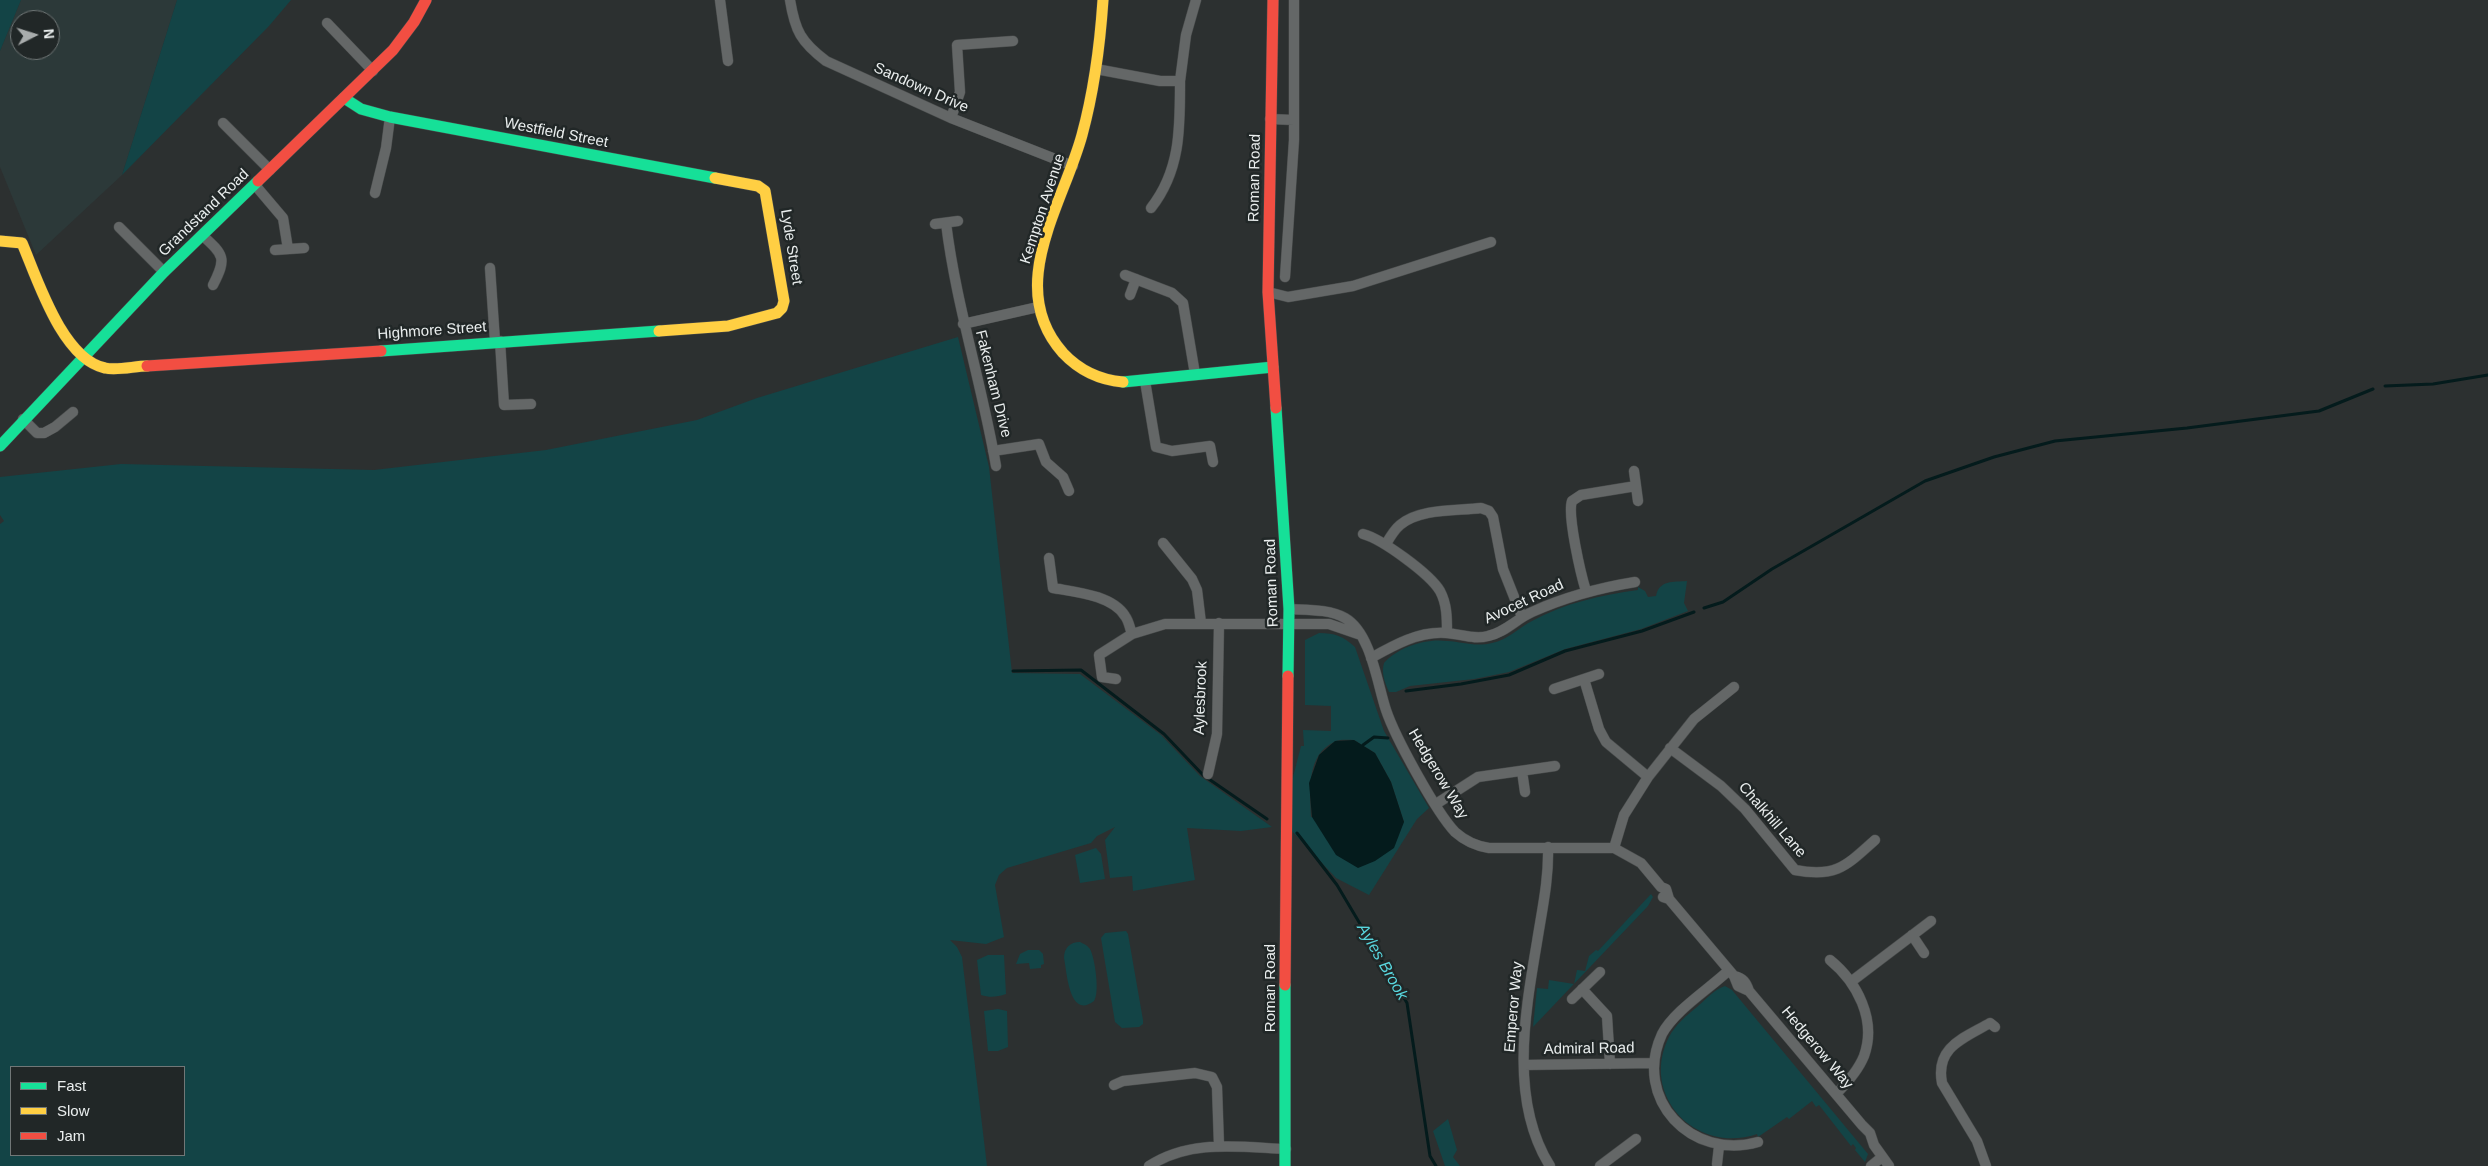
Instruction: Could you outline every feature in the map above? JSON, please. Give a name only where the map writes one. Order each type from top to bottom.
[{"type":"street","name":"Grandstand Road","points":[[0,446],[23,419],[164,272],[393,50],[414,22],[426,0]]},
{"type":"street","points":[[720,0],[728,61]]},
{"type":"street","name":"Sandown Drive","points":[[790,0],[800,36],[809,48],[826,61],[864,80],[951,118],[1073,166]]},
{"type":"street","name":"Kempton Avenue","points":[[1103,0],[1096,69],[1089,105],[1073,166],[1039,264],[1037,280],[1038,307],[1050,335],[1076,365],[1087,372],[1114,381],[1145,381],[1195,374],[1273,367]]},
{"type":"street","points":[[1150,208],[1163,190],[1179,144],[1180,81],[1186,35],[1196,0]]},
{"type":"street","name":"Roman Road","points":[[1273,0],[1268,292],[1289,609],[1285,806],[1285,1166]]},
{"type":"street","points":[[1286,277],[1294,120],[1294,0]]},
{"type":"street","points":[[327,23],[372,71]]},
{"type":"street","points":[[951,118],[960,92],[957,45],[1013,41]]},
{"type":"street","points":[[1096,69],[1160,81],[1180,81]]},
{"type":"street","name":"Westfield Street","points":[[344,98],[361,110],[390,117],[758,186],[764,191]]},
{"type":"street","points":[[375,193],[386,148],[390,117]]},
{"type":"street","points":[[1270,119],[1294,120]]},
{"type":"street","points":[[223,124],[270,170]]},
{"type":"street","points":[[255,184],[283,218],[288,249]]},
{"type":"street","name":"Lyde Street","points":[[764,191],[768,199],[783,292],[782,308]]},
{"type":"street","name":"Fakenham Drive","points":[[958,221],[941,223],[996,466]]},
{"type":"street","points":[[119,227],[164,272]]},
{"type":"street","points":[[202,235],[220,251],[222,259],[222,268],[214,285]]},
{"type":"street","name":"Highmore Street","points":[[0,240],[22,243],[64,338],[96,365],[114,368],[728,326],[776,313],[782,308]]},
{"type":"street","points":[[1268,292],[1288,297],[1353,286],[1491,242]]},
{"type":"street","points":[[275,250],[304,248]]},
{"type":"street","points":[[490,268],[504,405],[531,404]]},
{"type":"street","points":[[1124,275],[1172,293],[1184,303],[1195,374]]},
{"type":"street","points":[[1130,295],[1136,279]]},
{"type":"street","name":"Fakenham Drive","points":[[963,324],[1038,307]]},
{"type":"street","points":[[1145,381],[1156,447],[1172,451],[1210,446],[1213,462]]},
{"type":"street","points":[[23,419],[37,432],[44,433],[73,412]]},
{"type":"street","name":"Fakenham Drive","points":[[993,451],[1039,444],[1046,462],[1063,477],[1069,491]]},
{"type":"street","points":[[1634,471],[1638,501]]},
{"type":"street","points":[[1586,591],[1577,553],[1572,501],[1582,495],[1636,486]]},
{"type":"street","points":[[1386,544],[1398,526],[1420,515],[1482,508],[1489,511],[1493,517],[1503,569],[1522,617]]},
{"type":"street","points":[[1363,534],[1386,544],[1430,579],[1439,589],[1444,602],[1447,633]]},
{"type":"street","points":[[1163,543],[1192,579],[1197,590],[1201,623]]},
{"type":"street","points":[[1049,558],[1053,588],[1084,594],[1109,603],[1125,615],[1132,634]]},
{"type":"street","name":"Avocet Road","points":[[1371,658],[1418,636],[1447,633],[1482,637],[1505,630],[1522,617],[1586,591],[1635,582]]},
{"type":"street","name":"Hedgerow Way","points":[[1289,609],[1337,614],[1350,621],[1371,658],[1394,729],[1436,804],[1454,831],[1478,846],[1501,849],[1548,847],[1614,848],[1642,863],[1661,887],[1669,893],[1669,899],[1731,974],[1738,986],[1749,991],[1862,1125],[1864,1137],[1874,1145],[1889,1166]]},
{"type":"street","name":"Aylesbrook","points":[[1208,774],[1217,734],[1219,623]]},
{"type":"street","points":[[1116,678],[1102,677],[1098,655],[1132,634],[1165,624],[1329,624],[1358,634]]},
{"type":"street","points":[[1554,689],[1599,674]]},
{"type":"street","points":[[1584,680],[1599,729],[1606,742],[1648,777]]},
{"type":"street","points":[[1614,848],[1624,815],[1648,777],[1694,719],[1734,687]]},
{"type":"street","name":"Chalkhill Lane","points":[[1670,748],[1709,776],[1735,799],[1795,870],[1832,872],[1862,858],[1875,840]]},
{"type":"street","points":[[1436,804],[1478,777],[1555,766]]},
{"type":"street","points":[[1522,771],[1525,792]]},
{"type":"street","name":"Emperor Way","points":[[1548,847],[1547,882],[1526,1025],[1524,1065],[1526,1093],[1532,1126],[1550,1166]]},
{"type":"street","points":[[1852,981],[1931,920]]},
{"type":"street","points":[[1912,935],[1924,953]]},
{"type":"street","points":[[1830,960],[1852,981],[1861,1000],[1866,1020],[1866,1047],[1856,1070],[1836,1094]]},
{"type":"street","points":[[1572,999],[1600,972]]},
{"type":"street","points":[[1731,974],[1670,1022],[1660,1040],[1654,1063],[1658,1094],[1671,1116],[1694,1137],[1719,1146],[1740,1146],[1758,1142]]},
{"type":"street","points":[[1582,989],[1607,1016],[1610,1064]]},
{"type":"street","points":[[1986,1166],[1976,1141],[1942,1083],[1940,1072],[1942,1058],[1952,1045],[1990,1022],[1995,1027]]},
{"type":"street","name":"Admiral Road","points":[[1524,1065],[1654,1063]]},
{"type":"street","points":[[1114,1085],[1123,1081],[1196,1073],[1212,1077],[1217,1087],[1219,1146]]},
{"type":"street","points":[[1600,1166],[1636,1139]]},
{"type":"street","points":[[1149,1166],[1170,1154],[1191,1148],[1219,1146],[1286,1149]]},
{"type":"street","points":[[1717,1164],[1719,1146]]},
{"type":"street","points":[[1871,1166],[1882,1157]]},
{"type":"shaded area","points":[[0,0],[21,0],[17,10],[10,10],[10,27],[0,51]]},
{"type":"shaded area","points":[[21,0],[177,0],[122,175],[36,255],[0,167],[0,51],[10,27],[10,60],[60,60],[60,10],[17,10]]},
{"type":"shaded area","points":[[177,0],[291,0],[269,26],[122,175]]},
{"type":"shaded area","points":[[958,337],[989,467],[1012,673],[1080,674],[1161,735],[1200,776],[1272,827],[1241,831],[1187,828],[1195,880],[1133,891],[1132,876],[1110,878],[1105,840],[1115,827],[1097,836],[1091,843],[1007,868],[999,875],[995,885],[1004,937],[986,944],[950,940],[957,947],[962,957],[987,1166],[0,1166],[0,524],[4,521],[0,515],[0,477],[121,464],[374,470],[546,450],[697,420],[757,398]]},
{"type":"shaded area","points":[[1687,581],[1684,603],[1688,611],[1641,629],[1565,649],[1509,672],[1474,679],[1410,686],[1396,692],[1389,692],[1385,682],[1383,674],[1384,663],[1397,652],[1413,645],[1439,640],[1475,644],[1492,643],[1513,634],[1527,624],[1557,609],[1597,597],[1638,590],[1638,587],[1645,591],[1648,597],[1656,596],[1663,584]]},
{"type":"shaded area","points":[[1319,633],[1330,634],[1347,640],[1355,647],[1384,731],[1429,808],[1417,819],[1369,895],[1336,878],[1292,831],[1292,781],[1301,746],[1304,746],[1303,730],[1331,731],[1331,706],[1305,705],[1305,640]],"holes":[[[1354,740],[1375,753],[1391,782],[1404,822],[1311,817],[1310,785],[1314,765],[1318,756],[1325,748],[1336,741]]]},
{"type":"shaded area","points":[[1354,740],[1375,753],[1391,782],[1404,822],[1394,848],[1375,861],[1358,868],[1336,855],[1312,817],[1309,783],[1319,755],[1335,741]]},
{"type":"shaded area","points":[[1096,848],[1101,854],[1105,879],[1080,883],[1075,855]]},
{"type":"shaded area","points":[[1651,894],[1653,897],[1648,906],[1574,984],[1577,970],[1585,971],[1589,956],[1596,950],[1598,951]]},
{"type":"shaded area","points":[[1126,931],[1143,1024],[1139,1027],[1122,1028],[1115,1022],[1101,938],[1105,933]]},
{"type":"shaded area","points":[[1080,942],[1090,949],[1096,975],[1096,997],[1094,1001],[1086,1005],[1079,1004],[1074,999],[1068,983],[1064,958],[1068,946]]},
{"type":"shaded area","points":[[1028,950],[1039,950],[1043,954],[1044,964],[1041,965],[1041,968],[1030,969],[1029,963],[1016,964],[1020,954]]},
{"type":"shaded area","points":[[988,955],[1004,955],[1006,994],[994,997],[981,995],[977,960]]},
{"type":"shaded area","points":[[1549,980],[1574,984],[1533,1027],[1537,988],[1548,989]]},
{"type":"shaded area","points":[[1725,986],[1732,990],[1868,1154],[1865,1162],[1855,1150],[1856,1148],[1853,1144],[1851,1146],[1819,1105],[1816,1107],[1812,1101],[1789,1119],[1787,1117],[1758,1137],[1757,1134],[1735,1138],[1714,1136],[1695,1128],[1679,1116],[1668,1099],[1662,1080],[1662,1059],[1669,1037],[1674,1028],[1685,1017],[1714,992]]},
{"type":"shaded area","points":[[998,1009],[1007,1011],[1008,1047],[998,1051],[988,1051],[984,1011]]},
{"type":"shaded area","points":[[1448,1119],[1457,1150],[1453,1157],[1460,1166],[1445,1166],[1433,1131]]},
{"type":"waterway","points":[[2385,386],[2433,384],[2488,375]]},
{"type":"waterway","points":[[1704,608],[1723,602],[1772,569],[1925,481],[1994,457],[2055,441],[2187,428],[2319,411],[2373,389]]},
{"type":"waterway","points":[[1406,691],[1461,684],[1509,675],[1565,651],[1642,631],[1694,612]]},
{"type":"waterway","name":"Ayles Brook","points":[[1013,671],[1081,670],[1164,734],[1203,775],[1267,819]]},
{"type":"waterway","points":[[1363,745],[1374,737],[1388,738]]},
{"type":"waterway","name":"Ayles Brook","points":[[1297,833],[1337,885],[1407,1003],[1430,1156],[1436,1166]]},
{"type":"traffic: fast","points":[[344,98],[361,109],[390,117],[715,178]]},
{"type":"traffic: fast","points":[[0,446],[164,272],[258,181]]},
{"type":"traffic: fast","points":[[381,351],[659,331]]},
{"type":"traffic: fast","points":[[1123,382],[1273,367]]},
{"type":"traffic: fast","points":[[1276,408],[1289,609],[1288,676]]},
{"type":"traffic: fast","points":[[1285,985],[1285,1166]]},
{"type":"traffic: slow","points":[[1103,0],[1090,102],[1082,135],[1043,245],[1038,273],[1038,301],[1046,328],[1069,359],[1090,373],[1106,379],[1123,382]]},
{"type":"traffic: slow","points":[[659,331],[728,326],[777,313],[782,308],[784,301],[765,191],[758,186],[715,178]]},
{"type":"traffic: slow","points":[[0,241],[22,243],[53,315],[76,350],[90,361],[105,368],[120,369],[147,366]]},
{"type":"traffic: jam","points":[[258,181],[393,50],[414,22],[426,0]]},
{"type":"traffic: jam","points":[[1273,0],[1268,292],[1276,408]]},
{"type":"traffic: jam","points":[[147,366],[381,351]]},
{"type":"traffic: jam","points":[[1285,985],[1288,676]]}]
